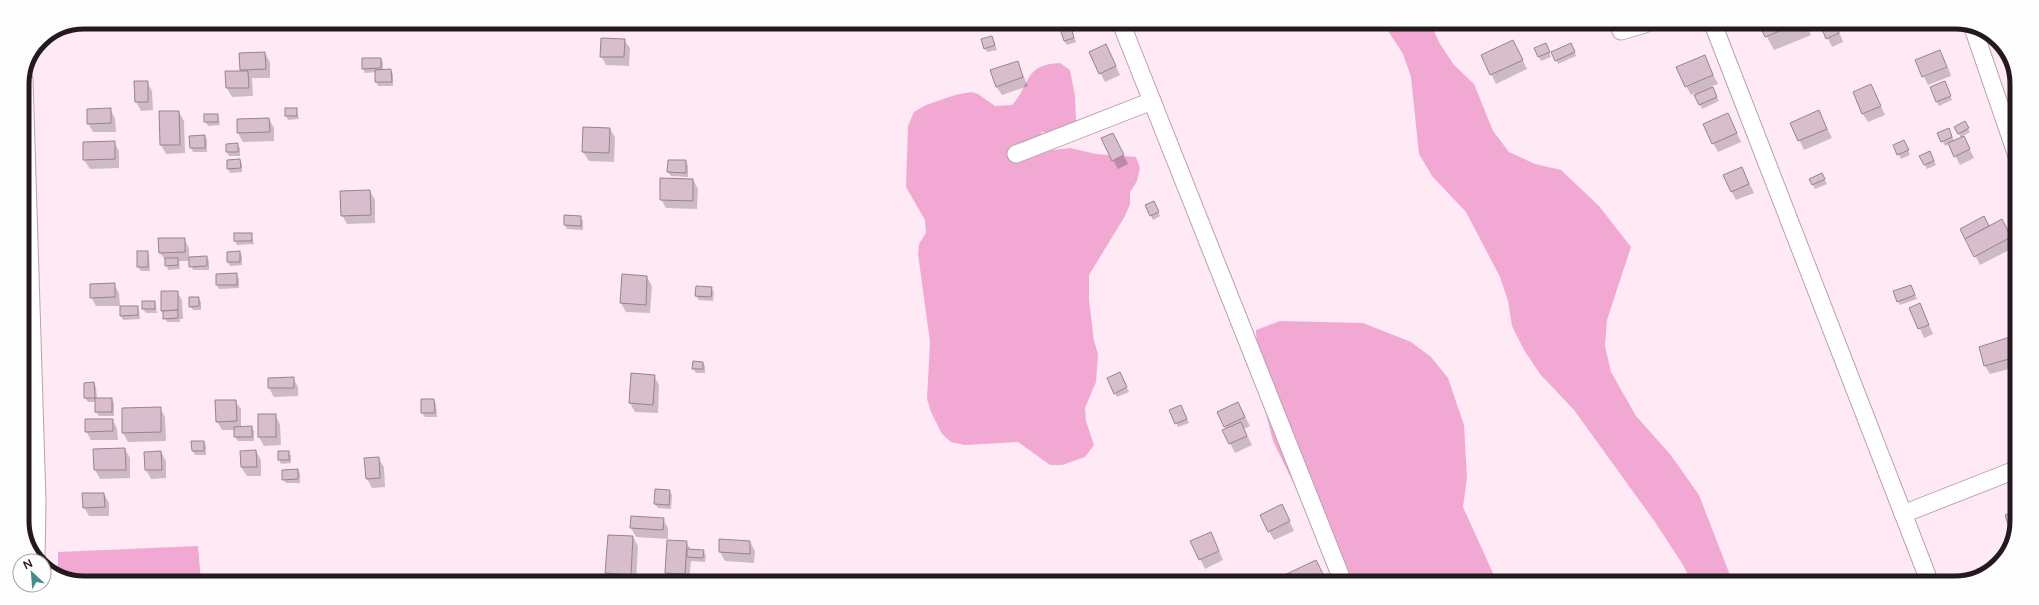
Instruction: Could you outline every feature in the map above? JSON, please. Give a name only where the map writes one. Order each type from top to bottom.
[{"type":"street","points":[[1123,29],[1340,576]]},
{"type":"street","points":[[1715,29],[1927,576]]},
{"type":"street","points":[[1975,33],[2010,138]]},
{"type":"street","points":[[1016,154],[1152,101]]},
{"type":"street","points":[[29,241],[37,501],[36,548]]},
{"type":"street","points":[[1903,514],[2010,472]]},
{"type":"shaded area","points":[[1387,29],[1433,29],[1440,44],[1454,65],[1474,84],[1493,131],[1509,152],[1535,164],[1561,170],[1599,206],[1631,247],[1607,320],[1605,346],[1611,372],[1636,416],[1670,454],[1699,495],[1730,576],[1688,576],[1655,522],[1574,410],[1540,374],[1524,350],[1512,326],[1508,301],[1500,277],[1466,212],[1432,176],[1419,154],[1411,77],[1403,54]]},
{"type":"shaded area","points":[[1060,63],[1070,70],[1075,96],[1076,121],[1060,131],[1051,133],[1041,132],[1044,151],[1070,148],[1096,154],[1136,157],[1140,168],[1137,181],[1130,192],[1130,204],[1125,216],[1089,275],[1089,300],[1094,341],[1098,354],[1096,382],[1085,408],[1086,421],[1094,445],[1085,457],[1062,465],[1050,465],[1018,442],[965,445],[951,442],[942,434],[931,412],[927,399],[930,342],[918,254],[919,244],[926,233],[925,220],[906,187],[908,126],[914,112],[926,105],[955,95],[971,92],[978,94],[995,106],[1012,105],[1034,71],[1048,64]]},
{"type":"shaded area","points":[[1280,321],[1363,323],[1411,342],[1431,357],[1448,378],[1464,425],[1467,478],[1463,507],[1494,576],[1338,576],[1273,441],[1259,387],[1256,330]]},
{"type":"shaded area","points":[[198,546],[201,576],[77,576],[58,570],[58,552]]},
{"type":"building","points":[[1060,29],[1072,29],[1074,38],[1064,41]]},
{"type":"building","points":[[1761,29],[1785,29],[1765,37]]},
{"type":"building","points":[[1822,29],[1837,29],[1839,33],[1826,39]]},
{"type":"building","points":[[992,36],[995,45],[984,49],[981,39]]},
{"type":"building","points":[[601,38],[625,39],[624,57],[600,57]]},
{"type":"building","points":[[1513,40],[1523,60],[1490,75],[1481,55]]},
{"type":"building","points":[[1546,43],[1550,52],[1538,57],[1534,48]]},
{"type":"building","points":[[1571,43],[1575,52],[1555,61],[1551,52]]},
{"type":"building","points":[[1106,44],[1116,66],[1099,74],[1089,52]]},
{"type":"building","points":[[1940,50],[1947,67],[1922,77],[1915,60]]},
{"type":"building","points":[[265,52],[266,69],[240,70],[239,53]]},
{"type":"building","points":[[1705,55],[1713,75],[1685,87],[1676,67]]},
{"type":"building","points":[[362,58],[381,58],[381,68],[362,69]]},
{"type":"building","points":[[1018,61],[1023,77],[996,87],[990,70]]},
{"type":"building","points":[[391,69],[392,82],[375,82],[375,70]]},
{"type":"building","points":[[225,71],[248,71],[249,88],[226,88]]},
{"type":"building","points":[[134,81],[148,81],[148,102],[135,102]]},
{"type":"building","points":[[1945,81],[1951,96],[1936,102],[1930,87]]},
{"type":"building","points":[[1871,84],[1881,106],[1862,114],[1853,92]]},
{"type":"building","points":[[1713,87],[1717,97],[1699,105],[1694,95]]},
{"type":"building","points":[[111,108],[111,123],[87,124],[87,109]]},
{"type":"building","points":[[285,108],[297,108],[297,116],[285,116]]},
{"type":"building","points":[[1819,110],[1827,129],[1798,141],[1790,123]]},
{"type":"building","points":[[159,111],[179,111],[180,145],[160,145]]},
{"type":"building","points":[[1728,113],[1737,133],[1712,144],[1703,124]]},
{"type":"building","points":[[204,114],[218,114],[218,122],[204,122]]},
{"type":"building","points":[[269,118],[270,132],[237,133],[237,119]]},
{"type":"building","points":[[1965,121],[1969,128],[1958,134],[1954,127]]},
{"type":"building","points":[[583,127],[610,128],[609,153],[582,152]]},
{"type":"building","points":[[1949,128],[1952,137],[1941,142],[1937,133]]},
{"type":"building","points":[[1113,133],[1124,155],[1112,161],[1101,138]]},
{"type":"building","points":[[205,135],[205,148],[190,148],[189,136]]},
{"type":"building","points":[[1964,136],[1970,149],[1954,157],[1948,143]]},
{"type":"building","points":[[1904,140],[1909,150],[1897,155],[1893,145]]},
{"type":"building","points":[[115,141],[115,159],[83,160],[83,142]]},
{"type":"building","points":[[238,143],[238,152],[226,152],[226,144]]},
{"type":"building","points":[[1930,151],[1934,161],[1924,165],[1919,156]]},
{"type":"building","points":[[240,159],[241,168],[227,169],[227,160]]},
{"type":"building","points":[[668,160],[686,160],[686,173],[667,172]]},
{"type":"building","points":[[1742,167],[1749,184],[1731,192],[1723,175]]},
{"type":"building","points":[[1822,173],[1825,179],[1812,185],[1809,179]]},
{"type":"building","points":[[660,178],[693,179],[693,201],[660,200]]},
{"type":"building","points":[[370,190],[371,215],[341,216],[340,191]]},
{"type":"building","points":[[1154,201],[1159,212],[1150,216],[1145,205]]},
{"type":"building","points":[[564,215],[581,216],[581,226],[564,225]]},
{"type":"building","points":[[1984,216],[1989,226],[1965,239],[1960,229]]},
{"type":"building","points":[[2002,219],[2010,235],[2010,238],[1974,257],[1965,239]]},
{"type":"building","points":[[234,233],[252,233],[252,241],[234,241]]},
{"type":"building","points":[[158,238],[185,238],[185,252],[159,253]]},
{"type":"building","points":[[137,251],[148,251],[148,267],[137,267]]},
{"type":"building","points":[[240,251],[240,262],[227,262],[227,252]]},
{"type":"building","points":[[207,256],[207,266],[189,267],[189,257]]},
{"type":"building","points":[[165,258],[178,258],[178,265],[165,266]]},
{"type":"building","points":[[237,273],[237,285],[216,285],[216,274]]},
{"type":"building","points":[[622,274],[647,276],[646,305],[620,303]]},
{"type":"building","points":[[115,283],[115,297],[90,298],[90,284]]},
{"type":"building","points":[[1911,285],[1915,295],[1897,302],[1893,291]]},
{"type":"building","points":[[696,286],[712,287],[711,297],[695,296]]},
{"type":"building","points":[[161,291],[178,291],[178,310],[161,311]]},
{"type":"building","points":[[189,297],[199,297],[199,306],[189,307]]},
{"type":"building","points":[[142,301],[155,301],[155,309],[142,309]]},
{"type":"building","points":[[1920,303],[1929,325],[1918,329],[1909,308]]},
{"type":"building","points":[[120,306],[138,306],[138,315],[120,316]]},
{"type":"building","points":[[178,310],[178,318],[163,319],[163,311]]},
{"type":"building","points":[[2010,337],[2010,359],[1984,366],[1979,347]]},
{"type":"building","points":[[693,361],[703,362],[703,369],[692,369]]},
{"type":"building","points":[[1120,372],[1127,387],[1114,394],[1107,378]]},
{"type":"building","points":[[631,373],[655,375],[653,405],[629,403]]},
{"type":"building","points":[[294,377],[294,388],[268,388],[268,378]]},
{"type":"building","points":[[94,382],[95,398],[84,398],[84,383]]},
{"type":"building","points":[[95,398],[112,398],[112,412],[95,412]]},
{"type":"building","points":[[421,399],[434,399],[435,413],[421,413]]},
{"type":"building","points":[[215,400],[236,400],[237,421],[216,422]]},
{"type":"building","points":[[1238,402],[1245,417],[1224,427],[1217,412]]},
{"type":"building","points":[[1181,405],[1187,419],[1175,424],[1169,410]]},
{"type":"building","points":[[161,407],[161,432],[122,433],[122,408]]},
{"type":"building","points":[[258,414],[276,414],[276,437],[258,437]]},
{"type":"building","points":[[85,419],[113,419],[113,431],[85,432]]},
{"type":"building","points":[[1241,422],[1247,436],[1229,444],[1222,430]]},
{"type":"building","points":[[252,426],[252,437],[234,437],[234,427]]},
{"type":"building","points":[[191,441],[204,441],[204,451],[192,451]]},
{"type":"building","points":[[125,448],[126,470],[94,470],[93,449]]},
{"type":"building","points":[[256,450],[257,467],[241,467],[240,451]]},
{"type":"building","points":[[161,451],[162,470],[145,470],[144,452]]},
{"type":"building","points":[[278,451],[289,451],[289,460],[278,460]]},
{"type":"building","points":[[379,457],[380,478],[366,479],[364,458]]},
{"type":"building","points":[[298,469],[298,479],[282,480],[282,470]]},
{"type":"building","points":[[655,489],[670,490],[669,505],[654,504]]},
{"type":"building","points":[[82,493],[104,493],[105,507],[83,508]]},
{"type":"building","points":[[1282,504],[1290,521],[1268,532],[1260,515]]},
{"type":"building","points":[[2010,513],[2010,529],[2005,515]]},
{"type":"building","points":[[631,516],[664,518],[663,530],[630,528]]},
{"type":"building","points":[[1211,532],[1219,551],[1199,560],[1190,541]]},
{"type":"building","points":[[608,535],[633,536],[631,575],[605,573]]},
{"type":"building","points":[[719,539],[750,541],[750,554],[719,552]]},
{"type":"building","points":[[667,540],[687,541],[685,574],[665,573]]},
{"type":"building","points":[[687,549],[704,550],[703,558],[687,557]]},
{"type":"building","points":[[1316,560],[1324,576],[1282,576]]}]
